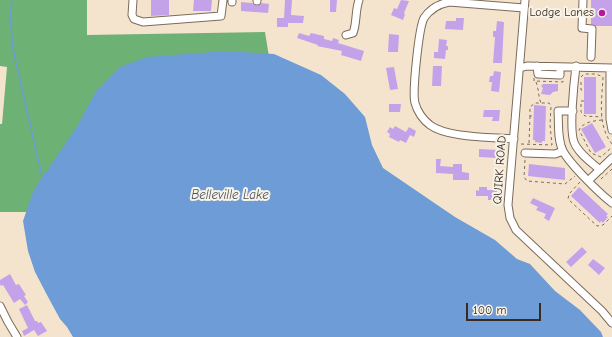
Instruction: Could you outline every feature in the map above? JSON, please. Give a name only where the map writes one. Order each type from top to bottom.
[{"type":"street","points":[[133,0],[132,15],[134,19],[143,22],[221,16],[223,0]]},
{"type":"street","points":[[346,35],[353,33],[355,28],[356,11],[360,0]]},
{"type":"street","name":"QUIRK ROAD","points":[[525,0],[508,205],[509,214],[512,225],[525,239],[602,311],[612,323]]},
{"type":"street","points":[[583,0],[582,28],[592,29],[591,57]]},
{"type":"street","points":[[514,139],[449,133],[430,125],[421,116],[417,109],[414,97],[414,83],[422,21],[430,11],[449,2],[524,8]]},
{"type":"street","points":[[520,68],[527,66],[611,68],[610,119],[612,130]]},
{"type":"street","points":[[576,66],[572,111],[574,142],[600,170]]},
{"type":"street","points":[[572,111],[558,111],[559,134],[563,151],[612,203]]},
{"type":"street","points":[[525,156],[555,154],[563,151]]},
{"type":"street","points":[[589,180],[612,158]]},
{"type":"street","points":[[0,306],[18,337]]},
{"type":"path","points":[[584,90],[581,90],[581,77],[584,74],[596,74],[603,77],[602,120],[606,136],[612,144]]},
{"type":"path","points":[[536,81],[539,90],[538,97],[541,103]]},
{"type":"path","points":[[584,101],[581,101],[581,112],[585,116],[602,117]]},
{"type":"path","points":[[521,144],[552,146],[550,126],[551,106],[549,103],[535,103],[530,107],[531,116],[528,144]]},
{"type":"path","points":[[602,120],[591,121],[580,127],[579,130],[591,153],[600,157],[612,147]]},
{"type":"path","points":[[525,156],[524,177],[526,181],[565,184],[575,175]]},
{"type":"path","points":[[601,179],[612,169]]},
{"type":"path","points":[[581,181],[569,194],[568,199],[597,226],[603,225],[612,216]]},
{"type":"green space","points":[[0,0],[87,0],[87,35],[265,32],[273,82],[40,212],[0,212],[0,124],[2,124],[7,67],[0,66]]},
{"type":"water","name":"Belleville Lake","points":[[226,51],[274,54],[321,75],[345,94],[365,117],[372,145],[383,168],[455,217],[495,240],[517,259],[530,264],[555,291],[580,310],[601,332],[603,337],[73,337],[60,319],[47,295],[35,272],[28,251],[23,221],[33,192],[78,125],[96,91],[120,67],[147,57]]},
{"type":"building","points":[[151,0],[169,0],[169,15],[151,16]]},
{"type":"building","points":[[194,0],[212,0],[211,11],[193,11]]},
{"type":"building","points":[[285,0],[292,0],[291,15],[304,16],[303,23],[288,23],[288,27],[277,27],[277,18],[284,18]]},
{"type":"building","points":[[330,0],[337,0],[336,12],[330,12]]},
{"type":"building","points":[[401,0],[409,1],[403,20],[391,15],[394,8],[397,9]]},
{"type":"building","name":"Lodge Lanes","points":[[591,0],[612,0],[612,26],[596,26],[591,24]]},
{"type":"building","points":[[241,2],[252,3],[257,6],[261,3],[269,4],[268,13],[241,11]]},
{"type":"building","points":[[456,18],[464,18],[463,30],[445,29],[446,21],[456,21]]},
{"type":"building","points":[[497,21],[504,22],[502,63],[493,63],[495,37],[493,37],[493,31],[496,31]]},
{"type":"building","points":[[299,33],[309,36],[311,33],[324,36],[324,39],[332,41],[333,38],[339,40],[338,43],[364,51],[361,61],[341,55],[342,51],[317,46],[318,45],[297,38]]},
{"type":"building","points":[[389,34],[399,35],[398,52],[388,52]]},
{"type":"building","points":[[439,39],[447,40],[446,46],[448,46],[448,50],[446,50],[445,59],[434,58],[434,52],[438,52]]},
{"type":"building","points":[[433,66],[442,66],[441,86],[432,86]]},
{"type":"building","points":[[394,67],[398,89],[390,90],[386,68]]},
{"type":"building","points":[[494,71],[501,72],[499,92],[491,91],[492,82],[489,82],[490,76],[493,76]]},
{"type":"building","points":[[584,77],[596,77],[596,114],[584,114]]},
{"type":"building","points":[[543,84],[558,84],[558,91],[553,92],[550,95],[541,94],[543,88],[541,86]]},
{"type":"building","points":[[389,104],[401,104],[400,112],[389,112]]},
{"type":"building","points":[[534,105],[546,106],[545,141],[542,141],[542,143],[535,142],[535,140],[533,140]]},
{"type":"building","points":[[484,110],[500,110],[499,121],[492,121],[493,117],[483,117]]},
{"type":"building","points":[[592,123],[606,147],[595,153],[581,129]]},
{"type":"building","points":[[395,126],[406,132],[409,127],[416,131],[414,137],[410,135],[406,143],[400,140],[399,142],[389,137],[390,134],[387,132],[390,127],[393,129]]},
{"type":"building","points":[[479,149],[498,150],[497,158],[479,157]]},
{"type":"building","points":[[436,159],[441,159],[440,166],[453,167],[453,164],[462,164],[462,172],[469,173],[469,180],[453,180],[453,174],[436,173]]},
{"type":"building","points":[[529,164],[565,168],[565,180],[528,176]]},
{"type":"building","points":[[479,187],[487,187],[487,190],[497,190],[497,200],[488,200],[488,196],[476,196],[476,190],[479,191]]},
{"type":"building","points":[[579,187],[608,214],[606,216],[608,217],[603,223],[601,221],[600,223],[571,196]]},
{"type":"building","points":[[533,198],[555,208],[549,221],[544,218],[546,214],[536,210],[538,207],[530,203]]},
{"type":"building","points":[[582,247],[587,252],[571,267],[566,262]]},
{"type":"building","points":[[593,259],[605,268],[599,275],[588,265]]},
{"type":"building","points":[[10,274],[16,285],[19,284],[26,295],[24,296],[28,302],[25,305],[20,299],[14,303],[3,285],[1,286],[0,284],[0,280]]},
{"type":"building","points":[[27,305],[35,321],[38,323],[41,322],[47,331],[38,336],[34,330],[24,336],[22,331],[28,328],[19,309]]},
{"type":"waterway","points":[[12,0],[10,15],[13,49],[43,178]]},
{"type":"place","name":"Lodge Lanes","points":[[602,13]]}]
